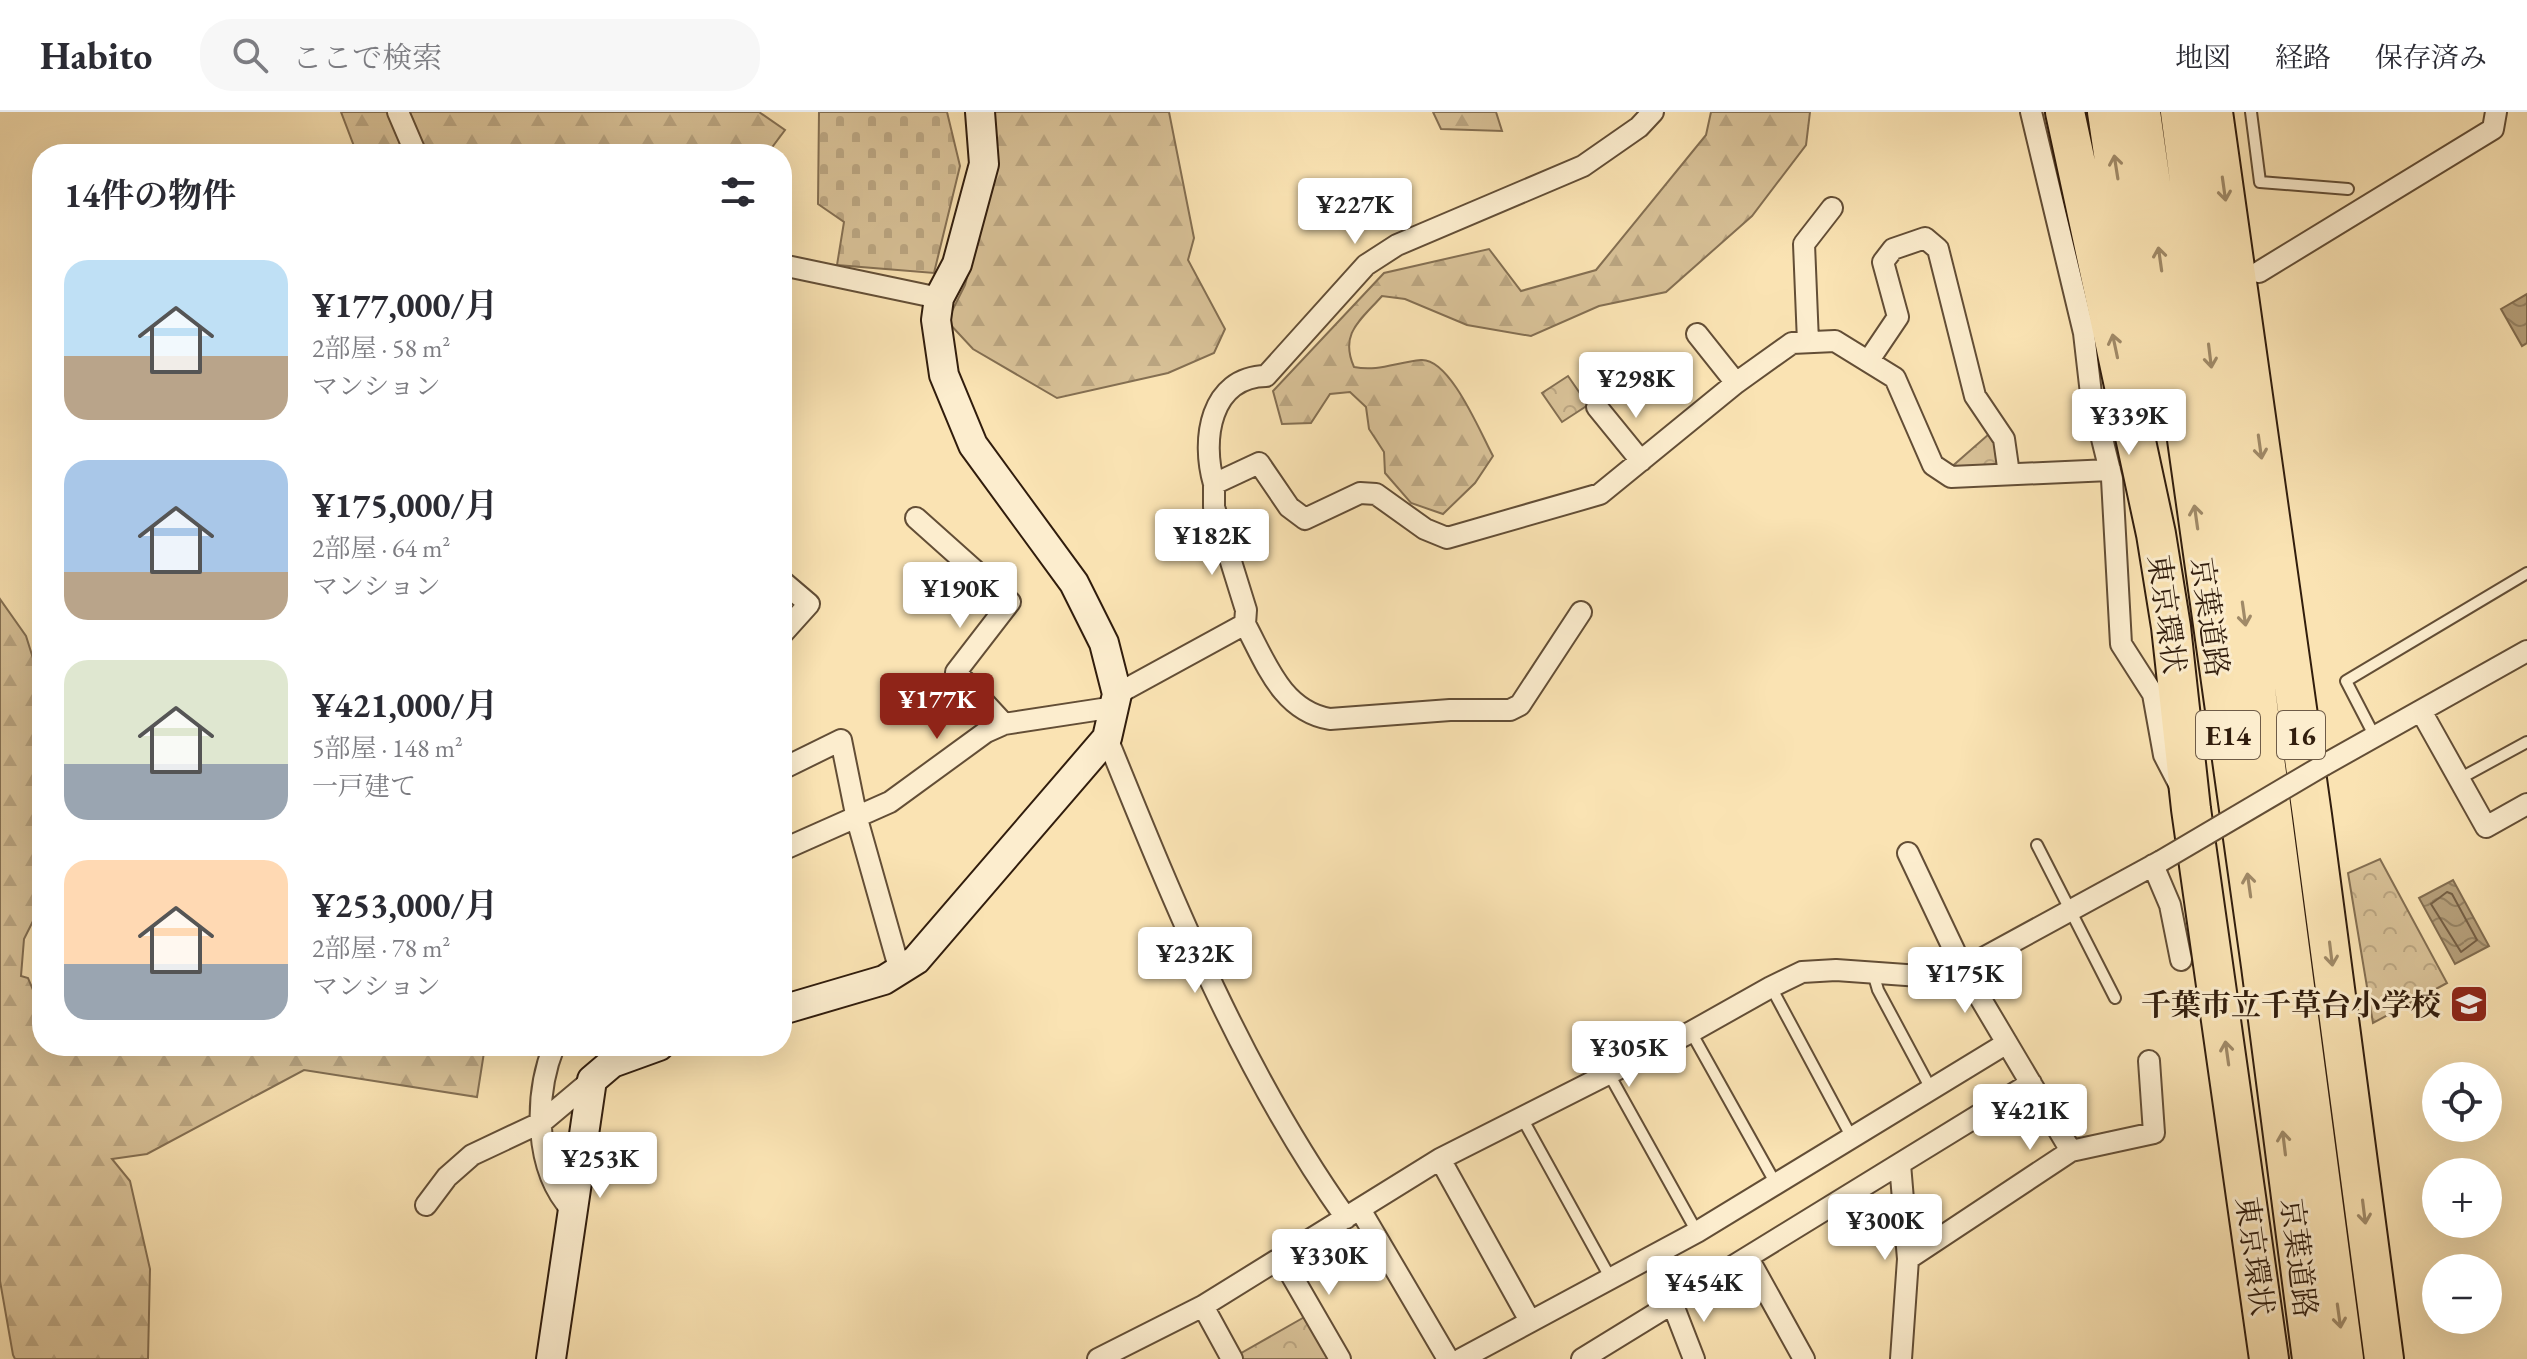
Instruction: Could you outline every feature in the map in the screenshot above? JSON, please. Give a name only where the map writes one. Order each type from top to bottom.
[{"type":"highway","name":"東京環状","points":[[2065,112],[2156,534],[2191,809],[2269,1359]]},
{"type":"highway","points":[[2107,112],[2187,683],[2181,715]]},
{"type":"highway","name":"京葉道路","points":[[2141,112],[2261,966],[2312,1359]]},
{"type":"highway","name":"京葉道路","points":[[2180,112],[2344,1359]]},
{"type":"highway","name":"16","points":[[2213,112],[2315,831],[2384,1359]]},
{"type":"street","points":[[398,112],[412,144]]},
{"type":"street","points":[[792,1007],[884,980],[916,960],[1107,738],[1116,700],[1104,643],[1074,583],[973,445],[944,375],[936,320],[939,298],[957,264],[984,164],[980,112]]},
{"type":"street","points":[[1581,612],[1520,705],[1510,710],[1450,710],[1330,719],[1313,716],[1287,697],[1245,624],[1246,610],[1214,507],[1208,444],[1222,393],[1242,379],[1266,376],[1366,265],[1397,245],[1583,166],[1639,127],[1653,112]]},
{"type":"street","points":[[2031,112],[2084,333],[2091,394],[2110,470],[2121,644],[2153,694],[2164,755],[2191,809]]},
{"type":"street","points":[[2259,272],[2493,129],[2496,112]]},
{"type":"street","points":[[1808,342],[1804,244],[1832,208]]},
{"type":"street","points":[[1869,360],[1898,317],[1883,262],[1893,249],[1925,238],[1938,249],[1975,396],[2004,439],[2009,474]]},
{"type":"street","points":[[792,267],[939,298]]},
{"type":"street","points":[[1697,334],[1736,383]]},
{"type":"street","points":[[1214,484],[1259,463],[1289,507],[1305,519],[1360,493],[1376,494],[1425,529],[1447,538],[1600,494],[1736,383],[1792,343],[1835,341],[1895,378],[1933,465],[1951,477],[2110,470]]},
{"type":"street","points":[[1597,407],[1641,461]]},
{"type":"street","points":[[916,518],[1010,602],[956,672],[1004,724]]},
{"type":"street","points":[[792,590],[809,604],[792,623]]},
{"type":"street","points":[[792,846],[890,802],[986,732],[1004,724],[1116,700],[1245,624]]},
{"type":"street","points":[[1098,1359],[1120,1353],[1203,1306],[1440,1159],[1802,972],[1920,976],[1963,969],[2157,863],[2527,651]]},
{"type":"street","points":[[2421,711],[2486,827],[2527,804]]},
{"type":"street","points":[[1107,738],[1166,883],[1251,1062],[1308,1165],[1354,1215],[1448,1359]]},
{"type":"street","points":[[792,764],[841,740],[857,819],[900,971]]},
{"type":"street","points":[[1908,853],[1963,969],[2071,1151]]},
{"type":"street","points":[[2157,863],[2170,905],[2181,960]]},
{"type":"street","points":[[1461,1359],[1697,1232],[2007,1043]]},
{"type":"street","points":[[551,1056],[541,1091],[542,1122],[550,1176],[559,1196],[572,1210]]},
{"type":"street","points":[[426,1205],[447,1177],[472,1155],[542,1122],[612,1063],[631,1056]]},
{"type":"street","points":[[1908,1259],[2071,1151],[2154,1133],[2149,1061]]},
{"type":"street","points":[[551,1359],[592,1080]]},
{"type":"street","points":[[1590,1357],[2031,1083]]},
{"type":"street","points":[[1440,1159],[1530,1321]]},
{"type":"street","points":[[1900,1164],[1908,1259],[1901,1359]]},
{"type":"street","points":[[1281,1257],[1340,1359]]},
{"type":"street","points":[[1748,1258],[1804,1359]]},
{"type":"street","points":[[1673,1305],[1694,1359]]},
{"type":"street","points":[[1203,1306],[1232,1359]]},
{"type":"lane","points":[[2251,112],[2260,182],[2348,189]]},
{"type":"lane","points":[[2375,737],[2346,681],[2527,573]]},
{"type":"lane","points":[[2459,779],[2527,742]]},
{"type":"lane","points":[[2037,845],[2115,998]]},
{"type":"lane","points":[[1873,973],[1878,990],[1931,1089]]},
{"type":"lane","points":[[1771,987],[1852,1138]]},
{"type":"lane","points":[[1691,1032],[1776,1184]]},
{"type":"lane","points":[[1609,1074],[1697,1232]]},
{"type":"lane","points":[[1522,1118],[1611,1279]]},
{"type":"green space","points":[[341,112],[759,112],[785,130],[774,144],[353,144]]},
{"type":"green space","points":[[819,112],[947,112],[960,166],[934,273],[837,265],[844,222],[818,204]]},
{"type":"green space","points":[[980,112],[1169,112],[1194,238],[1188,260],[1225,329],[1214,353],[1168,373],[1057,398],[973,349],[947,321],[965,285],[988,197]]},
{"type":"green space","points":[[1433,112],[1496,112],[1502,131],[1441,129]]},
{"type":"green space","points":[[1711,112],[1810,112],[1806,145],[1752,216],[1666,292],[1599,306],[1531,336],[1467,325],[1405,299],[1382,296],[1354,328],[1349,345],[1354,367],[1379,368],[1421,360],[1432,363],[1443,371],[1463,398],[1493,456],[1475,483],[1443,514],[1411,503],[1385,473],[1384,452],[1369,429],[1366,407],[1350,392],[1330,394],[1311,423],[1282,424],[1273,391],[1384,273],[1489,249],[1521,291],[1596,270],[1706,135]]},
{"type":"green space","points":[[1568,376],[1588,405],[1562,422],[1542,393]]},
{"type":"green space","points":[[1989,434],[1999,451],[2002,468],[1948,470]]},
{"type":"green space","points":[[0,599],[26,636],[32,655],[32,923],[24,939],[21,976],[28,978],[32,987],[32,1056],[483,1056],[477,1097],[304,1070],[147,1154],[112,1159],[130,1181],[150,1269],[148,1359],[15,1359],[0,1281]]},
{"type":"green space","points":[[2380,859],[2447,983],[2373,1023],[2348,873]]},
{"type":"green space","points":[[1308,1315],[1334,1359],[1238,1359],[1236,1356]]},
{"type":"water","points":[[2527,294],[2527,343],[2522,346],[2501,309]]},
{"type":"water","points":[[2453,880],[2489,946],[2455,964],[2419,898]]},
{"type":"place","name":"千葉市立千草台小学校","points":[[2469,1004]]}]
